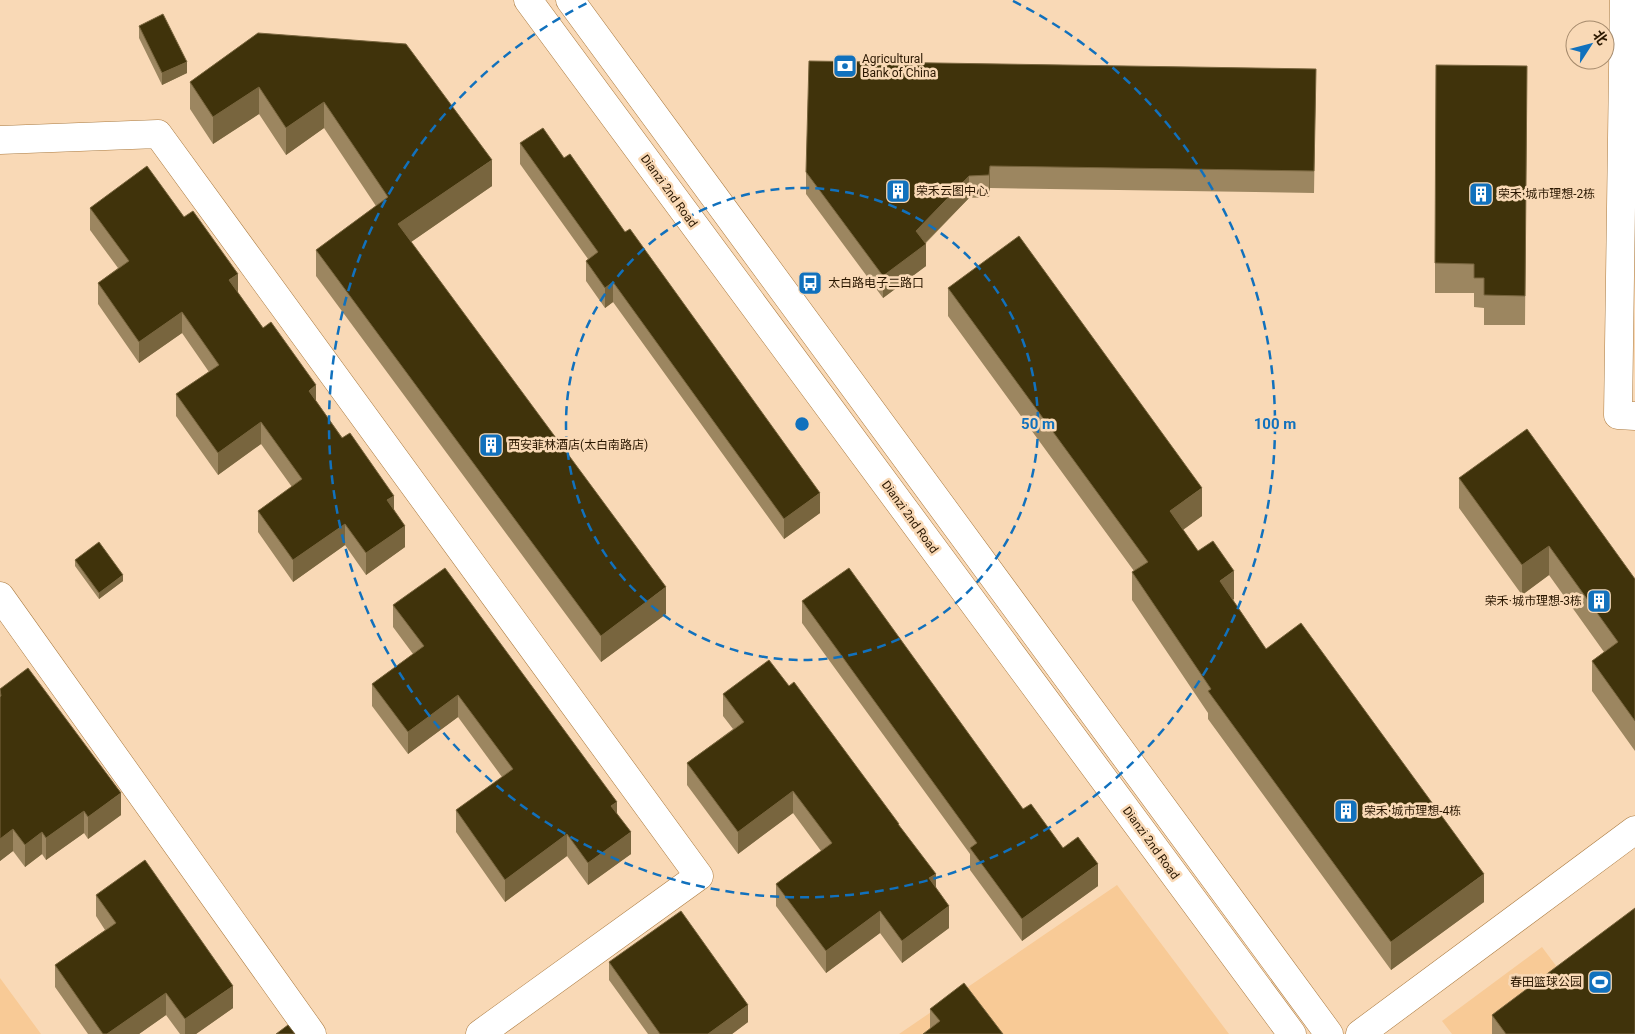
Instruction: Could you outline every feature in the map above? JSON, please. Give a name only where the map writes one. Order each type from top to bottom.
[{"type":"street","name":"Dianzi 2nd Road","points":[[528,0],[1292,1034]]},
{"type":"street","points":[[570,0],[1329,1034]]},
{"type":"street","points":[[1624,0],[1618,415],[1635,416]]},
{"type":"street","points":[[0,140],[158,134],[699,876],[480,1034]]},
{"type":"street","points":[[0,596],[312,1034]]},
{"type":"street","points":[[1360,1034],[1635,830]]},
{"type":"shaded area","points":[[1117,885],[1229,1034],[899,1034]]},
{"type":"shaded area","points":[[1542,947],[1607,1034],[1452,1034],[1442,1021]]},
{"type":"shaded area","points":[[0,978],[41,1034],[0,1034]]},
{"type":"building","points":[[163,14],[187,62],[162,73],[139,26]]},
{"type":"building","points":[[258,33],[406,44],[492,160],[398,224],[666,587],[601,636],[316,250],[388,197],[324,102],[286,128],[259,87],[213,117],[190,82]]},
{"type":"building","name":"荣禾云图中心","points":[[809,61],[1316,69],[1314,171],[990,166],[989,175],[969,176],[916,231],[926,244],[883,276],[806,172]]},
{"type":"building","name":"荣禾·城市理想-2栋","points":[[1436,65],[1527,66],[1525,296],[1484,295],[1484,278],[1474,278],[1474,264],[1435,263]]},
{"type":"building","points":[[543,128],[564,158],[570,154],[625,232],[630,229],[820,493],[784,519],[613,282],[605,288],[586,261],[598,252],[520,143]]},
{"type":"building","points":[[147,166],[184,217],[193,211],[238,274],[229,280],[263,328],[271,322],[316,385],[309,391],[342,438],[350,433],[394,496],[387,500],[405,526],[366,553],[345,524],[293,560],[258,511],[302,479],[261,422],[218,453],[176,394],[219,365],[182,312],[139,342],[98,283],[129,261],[90,208]]},
{"type":"building","points":[[1019,236],[1202,488],[1170,511],[1198,551],[1213,541],[1234,571],[1220,581],[1266,649],[1301,623],[1484,874],[1391,942],[1208,691],[1211,689],[1132,572],[1148,562],[948,288]]},
{"type":"building","name":"荣禾·城市理想-3栋","points":[[1527,429],[1635,579],[1635,721],[1592,661],[1618,642],[1549,546],[1522,565],[1459,478]]},
{"type":"building","points":[[99,542],[123,575],[99,593],[75,560]]},
{"type":"building","points":[[445,568],[617,802],[611,806],[631,832],[588,863],[567,834],[505,880],[456,810],[513,769],[458,695],[408,732],[372,684],[424,646],[393,605]]},
{"type":"building","points":[[849,568],[1023,809],[1031,804],[1063,848],[1078,837],[1098,864],[1022,919],[970,848],[977,843],[802,601]]},
{"type":"building","points":[[769,660],[789,686],[794,682],[936,874],[929,878],[949,906],[902,941],[880,911],[826,951],[776,884],[832,843],[793,791],[738,832],[687,763],[744,722],[723,694]]},
{"type":"building","points":[[28,668],[121,793],[88,817],[84,811],[46,838],[42,832],[25,845],[13,829],[0,839],[0,689]]},
{"type":"building","points":[[145,860],[233,986],[185,1019],[166,993],[107,1034],[103,1034],[55,965],[116,923],[96,895]]},
{"type":"building","name":"春田篮球公园","points":[[1635,908],[1635,1034],[1506,1034],[1492,1015]]},
{"type":"building","points":[[681,911],[748,1005],[708,1034],[660,1034],[609,962]]},
{"type":"building","points":[[964,983],[1003,1034],[923,1034],[940,1021],[930,1009]]},
{"type":"building","points":[[288,1025],[295,1034],[276,1034]]},
{"type":"place","name":"Agricultural Bank of China","points":[[845,66]]},
{"type":"place","name":"荣禾云图中心","points":[[898,191]]},
{"type":"place","name":"荣禾·城市理想-2栋","points":[[1481,194]]},
{"type":"place","name":"太白路电子二路口","points":[[810,283]]},
{"type":"place","name":"西安菲林酒店(太白南路店)","points":[[491,445]]},
{"type":"place","name":"荣禾·城市理想-3栋","points":[[1599,601]]},
{"type":"place","name":"荣禾·城市理想-4栋","points":[[1346,811]]},
{"type":"place","name":"春田篮球公园","points":[[1600,982]]}]
